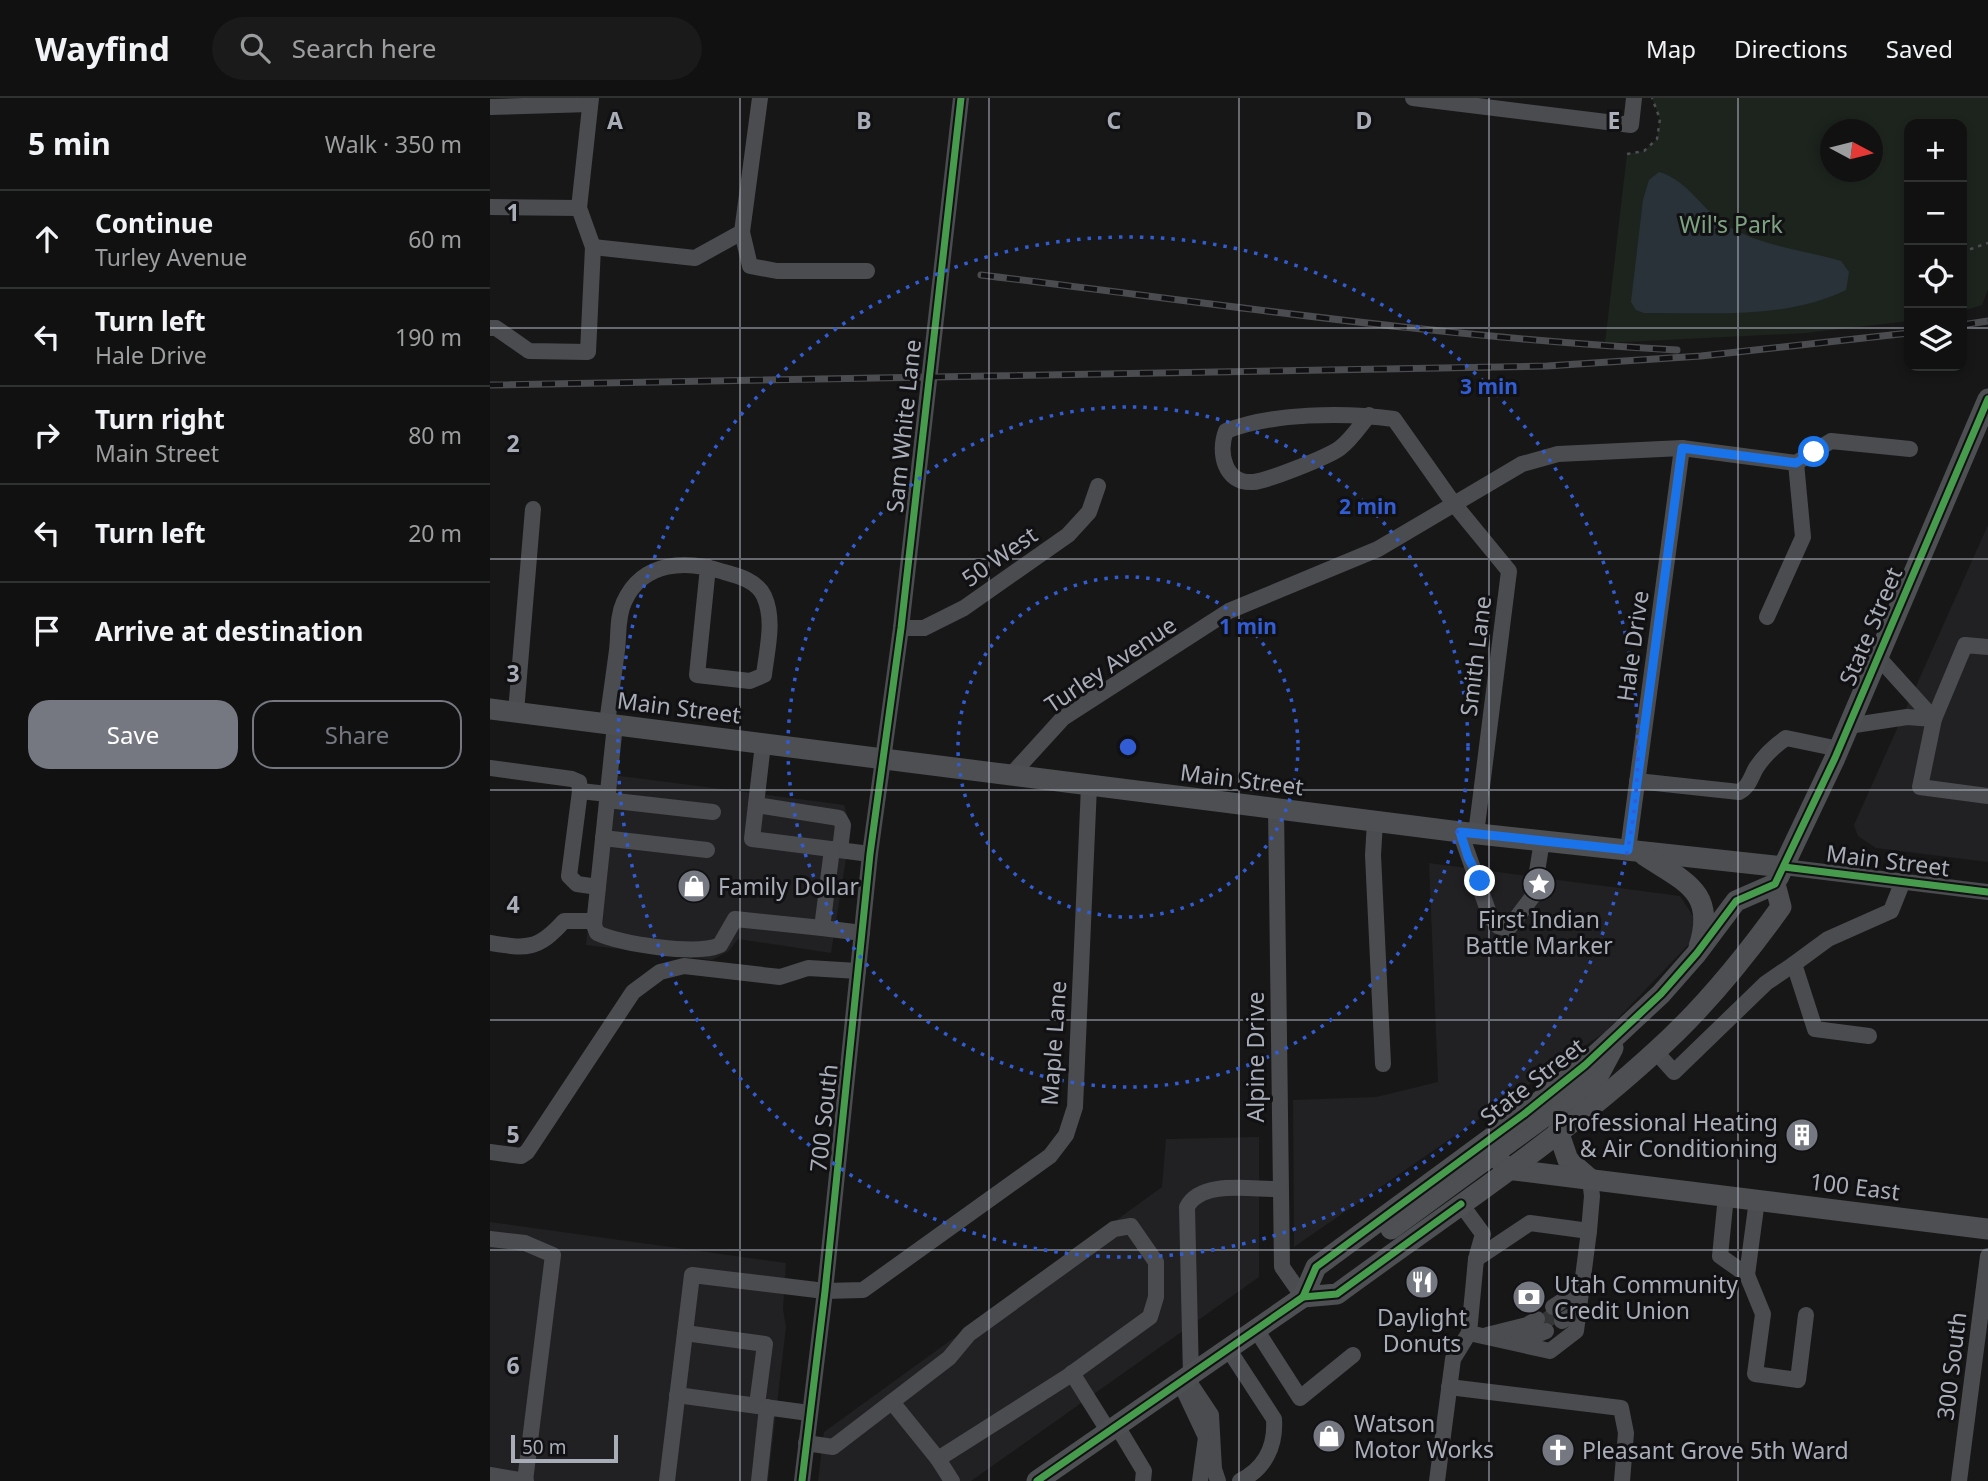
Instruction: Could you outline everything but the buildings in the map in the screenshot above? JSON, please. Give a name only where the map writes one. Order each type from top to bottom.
[{"type":"main road","name":"State Street","points":[[1303,1297],[1337,1294],[1461,1204],[1501,1162],[1558,1131],[1656,1052],[1716,990],[1781,907],[1779,876],[1839,749],[1988,399]]},
{"type":"main road","name":"Main Street","points":[[490,709],[1375,822],[1634,851],[1779,876]]},
{"type":"main road","points":[[1634,851],[1681,876],[1699,897],[1704,923],[1697,953]]},
{"type":"main road","name":"State Street","points":[[1037,1481],[1303,1297],[1316,1267],[1524,1114],[1619,1037],[1697,953],[1736,901],[1779,876]]},
{"type":"main road","points":[[1347,1244],[1378,1239],[1501,1162],[1597,1079],[1619,1037]]},
{"type":"main road","points":[[1558,1131],[1568,1160],[1590,1179]]},
{"type":"main road","name":"100 East","points":[[1501,1162],[1590,1179],[1988,1229]]},
{"type":"street","points":[[760,98],[742,232],[750,266],[777,271],[867,271]]},
{"type":"street","name":"Sam White Lane","points":[[883,758],[901,628],[961,98]]},
{"type":"street","points":[[1413,98],[1631,125],[1634,98]]},
{"type":"street","points":[[490,107],[591,101],[579,208],[593,247],[587,352],[529,351],[496,328],[490,328]]},
{"type":"street","points":[[490,206],[579,208]]},
{"type":"street","points":[[593,247],[695,258],[742,232]]},
{"type":"street","points":[[1369,415],[1340,448],[1314,461],[1253,482],[1236,479],[1226,469],[1221,443],[1226,431],[1251,421],[1369,415]]},
{"type":"street","name":"Smith Lane","points":[[1369,415],[1394,419],[1454,504],[1509,571],[1468,833]]},
{"type":"street","points":[[1767,617],[1803,537],[1796,463],[1831,441],[1910,449]]},
{"type":"street","name":"Turley Avenue","points":[[1011,775],[1063,718],[1228,611],[1378,549],[1511,469],[1558,454],[1682,448],[1796,463]]},
{"type":"street","name":"Hale Drive","points":[[1634,851],[1637,781],[1682,448]]},
{"type":"street","name":"50 West","points":[[901,628],[924,628],[964,608],[1068,535],[1089,512],[1098,486]]},
{"type":"street","points":[[516,712],[533,509]]},
{"type":"street","points":[[708,567],[698,675],[750,681],[764,675],[770,615],[762,593],[745,578],[708,567],[674,563],[652,572],[630,592],[620,613],[608,797],[594,921],[597,933],[611,939],[698,950],[720,945],[735,919],[862,933]]},
{"type":"street","points":[[1988,647],[1965,645],[1934,719],[1920,787],[1988,796]]},
{"type":"street","points":[[1878,657],[1934,719]]},
{"type":"street","points":[[1848,726],[1907,717],[1934,719]]},
{"type":"street","points":[[1637,781],[1739,792],[1744,790],[1757,767],[1775,746],[1786,738],[1839,749]]},
{"type":"street","points":[[763,744],[752,839],[870,854]]},
{"type":"street","name":"700 South","points":[[802,1481],[825,1291],[870,854],[883,758]]},
{"type":"street","points":[[490,768],[579,782],[569,876],[577,884],[598,887]]},
{"type":"street","name":"Maple Lane","points":[[685,1333],[692,1275],[825,1291],[863,1290],[1050,1156],[1066,1135],[1075,1107],[1089,786]]},
{"type":"street","points":[[580,791],[713,812]]},
{"type":"street","points":[[756,805],[839,818],[843,825],[822,928]]},
{"type":"street","name":"Alpine Drive","points":[[1276,809],[1282,1267],[1303,1297]]},
{"type":"street","points":[[1375,822],[1373,855],[1383,1064]]},
{"type":"street","points":[[1468,833],[1490,916],[1498,926],[1508,929],[1533,896],[1542,841]]},
{"type":"street","points":[[603,838],[707,850]]},
{"type":"street","name":"Main Street","points":[[1779,876],[1903,881],[1988,892]]},
{"type":"street","points":[[1656,1052],[1674,1072],[1766,983],[1828,939],[1891,911],[1903,881]]},
{"type":"street","points":[[490,943],[533,947],[543,942],[564,920],[594,921]]},
{"type":"street","points":[[1794,964],[1815,1029],[1869,1036]]},
{"type":"street","points":[[490,1152],[521,1156],[527,1152],[633,992],[660,972],[684,966],[780,976],[808,968],[833,967],[858,971]]},
{"type":"street","points":[[1483,1336],[1550,1351],[1576,1331],[1592,1196],[1590,1179]]},
{"type":"street","points":[[1200,1481],[1206,1437],[1186,1379],[1186,1207],[1191,1199],[1216,1189],[1280,1189]]},
{"type":"street","points":[[1726,1196],[1720,1256],[1747,1275]]},
{"type":"street","points":[[1757,1200],[1747,1275],[1763,1314],[1755,1374],[1798,1380],[1806,1315]]},
{"type":"street","points":[[1461,1204],[1483,1234],[1476,1259],[1483,1336]]},
{"type":"street","points":[[1476,1259],[1530,1223],[1588,1231]]},
{"type":"street","points":[[806,1443],[833,1447],[949,1358],[969,1334],[1114,1229],[1131,1226],[1156,1262],[1156,1297],[1150,1317],[1072,1373],[938,1459]]},
{"type":"street","points":[[490,1239],[525,1243],[553,1255],[526,1480],[490,1475]]},
{"type":"street","name":"300 South","points":[[1959,1481],[1988,1256]]},
{"type":"street","points":[[1579,1299],[1557,1314],[1579,1299]]},
{"type":"street","points":[[1437,1481],[1453,1359],[1483,1336],[1530,1332],[1542,1324],[1516,1343]]},
{"type":"street","points":[[1257,1331],[1300,1398],[1353,1355]]},
{"type":"street","points":[[667,1481],[685,1333],[765,1344],[759,1481]]},
{"type":"street","points":[[1229,1350],[1274,1419],[1275,1427],[1267,1457],[1260,1468],[1240,1481]]},
{"type":"street","points":[[1072,1373],[1144,1471],[1143,1481]]},
{"type":"street","points":[[1186,1379],[1212,1415],[1214,1469],[1218,1481]]},
{"type":"street","points":[[1449,1387],[1621,1408],[1626,1433],[1622,1481]]},
{"type":"street","points":[[677,1395],[809,1413]]},
{"type":"street","points":[[892,1402],[938,1459],[952,1481]]},
{"type":"path","points":[[1627,154],[1644,151],[1657,139],[1660,119],[1652,98]]},
{"type":"path","points":[[1967,251],[1988,243]]},
{"type":"shaded area","points":[[1659,172],[1679,182],[1721,222],[1731,228],[1771,244],[1841,261],[1849,272],[1846,290],[1822,300],[1772,310],[1644,313],[1636,310],[1631,302],[1643,200],[1649,180]]},
{"type":"shaded area","points":[[1988,525],[1988,862],[1876,848],[1858,836],[1854,825]]},
{"type":"shaded area","points":[[605,774],[844,805],[851,827],[831,953],[738,939],[729,951],[712,960],[586,945]]},
{"type":"shaded area","points":[[1429,863],[1680,896],[1695,919],[1690,943],[1605,1032],[1294,1247],[1293,1100],[1376,1097],[1438,1082]]},
{"type":"shaded area","points":[[1259,1137],[1259,1277],[971,1481],[818,1481],[824,1432],[1162,1187],[1166,1139]]},
{"type":"shaded area","points":[[490,1222],[786,1263],[783,1309],[786,1327],[768,1481],[490,1481]]},
{"type":"green space","name":"Wil's Park","points":[[1652,98],[1988,98],[1988,289],[1982,305],[1967,310],[1967,119],[1904,119],[1904,322],[1806,333],[1605,343],[1627,154],[1644,151],[1657,139],[1660,119]]},
{"type":"tunnel","points":[[1541,1324],[1557,1313]]},
{"type":"railway","points":[[981,275],[1415,328],[1677,350]]},
{"type":"railway","points":[[1967,324],[1988,321]]},
{"type":"railway","points":[[490,385],[1547,366],[1701,356],[1904,334]]},
{"type":"cycle path","points":[[802,1481],[825,1291],[870,854],[901,628],[961,98]]},
{"type":"cycle path","points":[[1037,1481],[1303,1297],[1316,1267],[1524,1114],[1585,1065],[1661,994],[1697,953],[1736,901],[1775,884],[1835,758],[1988,399]]},
{"type":"cycle path","points":[[1784,867],[1988,892]]},
{"type":"cycle path","points":[[1303,1297],[1337,1294],[1461,1204]]},
{"type":"place","name":"First Indian Battle Marker","points":[[1539,884]]},
{"type":"place","name":"Family Dollar","points":[[694,886]]},
{"type":"place","name":"Professional Heating & Air Conditioning","points":[[1802,1135]]},
{"type":"place","name":"Daylight Donuts","points":[[1422,1282]]},
{"type":"place","name":"Utah Community Credit Union","points":[[1529,1297]]},
{"type":"place","name":"Watson Motor Works","points":[[1329,1436]]},
{"type":"place","name":"Pleasant Grove 5th Ward","points":[[1558,1450]]},
{"type":"route","points":[[1480,881],[1460,832],[1628,850],[1682,448],[1796,463],[1814,452]]}]
